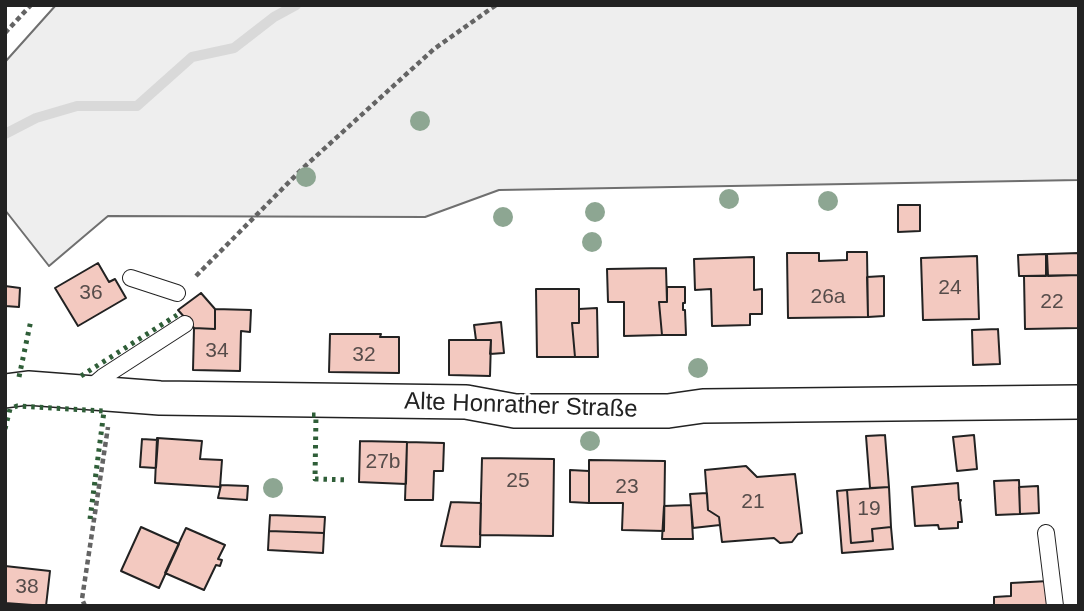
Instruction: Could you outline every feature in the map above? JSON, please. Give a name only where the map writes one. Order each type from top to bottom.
[{"type":"street","name":"Alte Honrather Straße","points":[[5,391],[28,388],[160,398],[466,402],[515,411],[668,411],[703,406],[1079,402]]},
{"type":"lane","points":[[131,278],[177,293]]},
{"type":"lane","points":[[99,393],[103,377],[185,324]]},
{"type":"lane","points":[[1046,533],[1055,606]]},
{"type":"path","points":[[5,33],[31,5]]},
{"type":"path","points":[[177,293],[221,253],[303,168],[433,49],[496,5]]},
{"type":"path","points":[[85,606],[82,599],[99,393]]},
{"type":"shaded area","points":[[56,5],[1079,5],[1079,180],[499,190],[425,217],[108,216],[49,266],[5,210],[5,62]]},
{"type":"building","points":[[898,205],[920,205],[920,231],[898,232]]},
{"type":"building","points":[[847,252],[867,252],[868,317],[788,318],[787,253],[819,253],[819,261],[847,260]]},
{"type":"building","points":[[1079,253],[1079,275],[1048,276],[1047,254]]},
{"type":"building","points":[[1046,254],[1046,276],[1019,276],[1018,255]]},
{"type":"building","points":[[977,256],[979,319],[923,320],[921,258]]},
{"type":"building","points":[[754,257],[754,290],[762,289],[762,314],[750,314],[750,325],[712,326],[711,289],[695,290],[694,259]]},
{"type":"building","points":[[98,263],[109,282],[115,279],[126,298],[78,326],[55,288]]},
{"type":"building","points":[[666,268],[667,302],[659,302],[662,335],[624,336],[624,302],[608,302],[607,269]]},
{"type":"building","points":[[1079,275],[1079,328],[1025,329],[1024,276]]},
{"type":"building","points":[[884,276],[884,316],[868,317],[867,277]]},
{"type":"building","points":[[5,286],[20,288],[19,307],[5,306]]},
{"type":"building","points":[[667,287],[685,287],[683,310],[686,335],[662,335],[659,302],[667,302]]},
{"type":"building","points":[[536,289],[579,289],[579,323],[572,323],[575,357],[537,357]]},
{"type":"building","points":[[201,293],[215,309],[215,329],[194,328],[178,310]]},
{"type":"building","points":[[597,308],[598,357],[575,357],[572,323],[579,323],[579,309]]},
{"type":"building","points":[[215,309],[251,310],[250,332],[241,331],[240,371],[193,370],[194,328],[215,329]]},
{"type":"building","points":[[501,322],[504,353],[490,354],[491,340],[476,340],[474,325]]},
{"type":"building","points":[[998,329],[1000,364],[973,365],[972,330]]},
{"type":"building","points":[[330,334],[381,334],[380,337],[399,337],[399,373],[329,372]]},
{"type":"building","points":[[449,340],[491,340],[490,376],[449,375]]},
{"type":"building","points":[[885,435],[889,487],[870,488],[866,436]]},
{"type":"building","points":[[974,435],[977,469],[957,471],[953,437]]},
{"type":"building","points":[[157,438],[202,441],[200,459],[222,460],[220,487],[155,483]]},
{"type":"building","points":[[142,439],[158,440],[156,468],[140,467]]},
{"type":"building","points":[[360,441],[407,442],[406,484],[359,482]]},
{"type":"building","points":[[407,442],[444,443],[443,471],[434,471],[433,500],[405,500]]},
{"type":"building","points":[[482,458],[554,459],[553,536],[480,535]]},
{"type":"building","points":[[589,460],[665,461],[664,531],[622,530],[623,503],[589,503]]},
{"type":"building","points":[[746,466],[757,477],[795,474],[802,533],[792,542],[780,543],[774,538],[722,542],[719,517],[708,510],[705,470]]},
{"type":"building","points":[[570,470],[589,471],[589,503],[570,502]]},
{"type":"building","points":[[1019,480],[1020,514],[996,515],[994,481]]},
{"type":"building","points":[[958,483],[962,522],[958,522],[958,528],[915,526],[912,487]]},
{"type":"building","points":[[221,485],[248,486],[247,500],[218,498]]},
{"type":"building","points":[[1038,486],[1039,513],[1020,514],[1019,487]]},
{"type":"building","points":[[889,487],[891,527],[872,529],[873,541],[851,543],[847,490]]},
{"type":"building","points":[[847,490],[851,543],[873,541],[872,529],[891,527],[893,549],[842,553],[837,491]]},
{"type":"building","points":[[707,493],[708,510],[719,517],[720,525],[693,528],[690,494]]},
{"type":"building","points":[[451,502],[481,503],[480,547],[441,546]]},
{"type":"building","points":[[691,505],[693,539],[662,539],[664,506]]},
{"type":"building","points":[[270,515],[325,517],[324,533],[269,531]]},
{"type":"building","points":[[141,527],[179,544],[159,588],[121,571]]},
{"type":"building","points":[[186,528],[225,545],[218,559],[222,560],[220,566],[216,565],[204,590],[165,573]]},
{"type":"building","points":[[269,531],[324,533],[323,553],[268,550]]},
{"type":"building","points":[[5,566],[50,571],[46,606],[5,603]]},
{"type":"building","points":[[1049,581],[1050,606],[994,606],[994,597],[1011,596],[1011,583]]},
{"type":"waterway","points":[[5,134],[36,118],[77,106],[137,106],[192,57],[234,48],[274,17],[296,5]]},
{"type":"hedge","points":[[81,376],[177,315]]},
{"type":"hedge","points":[[19,377],[31,320]]},
{"type":"hedge","points":[[5,429],[10,409],[17,406],[104,411],[90,519]]},
{"type":"hedge","points":[[312,415],[316,415],[315,479],[349,480]]}]
